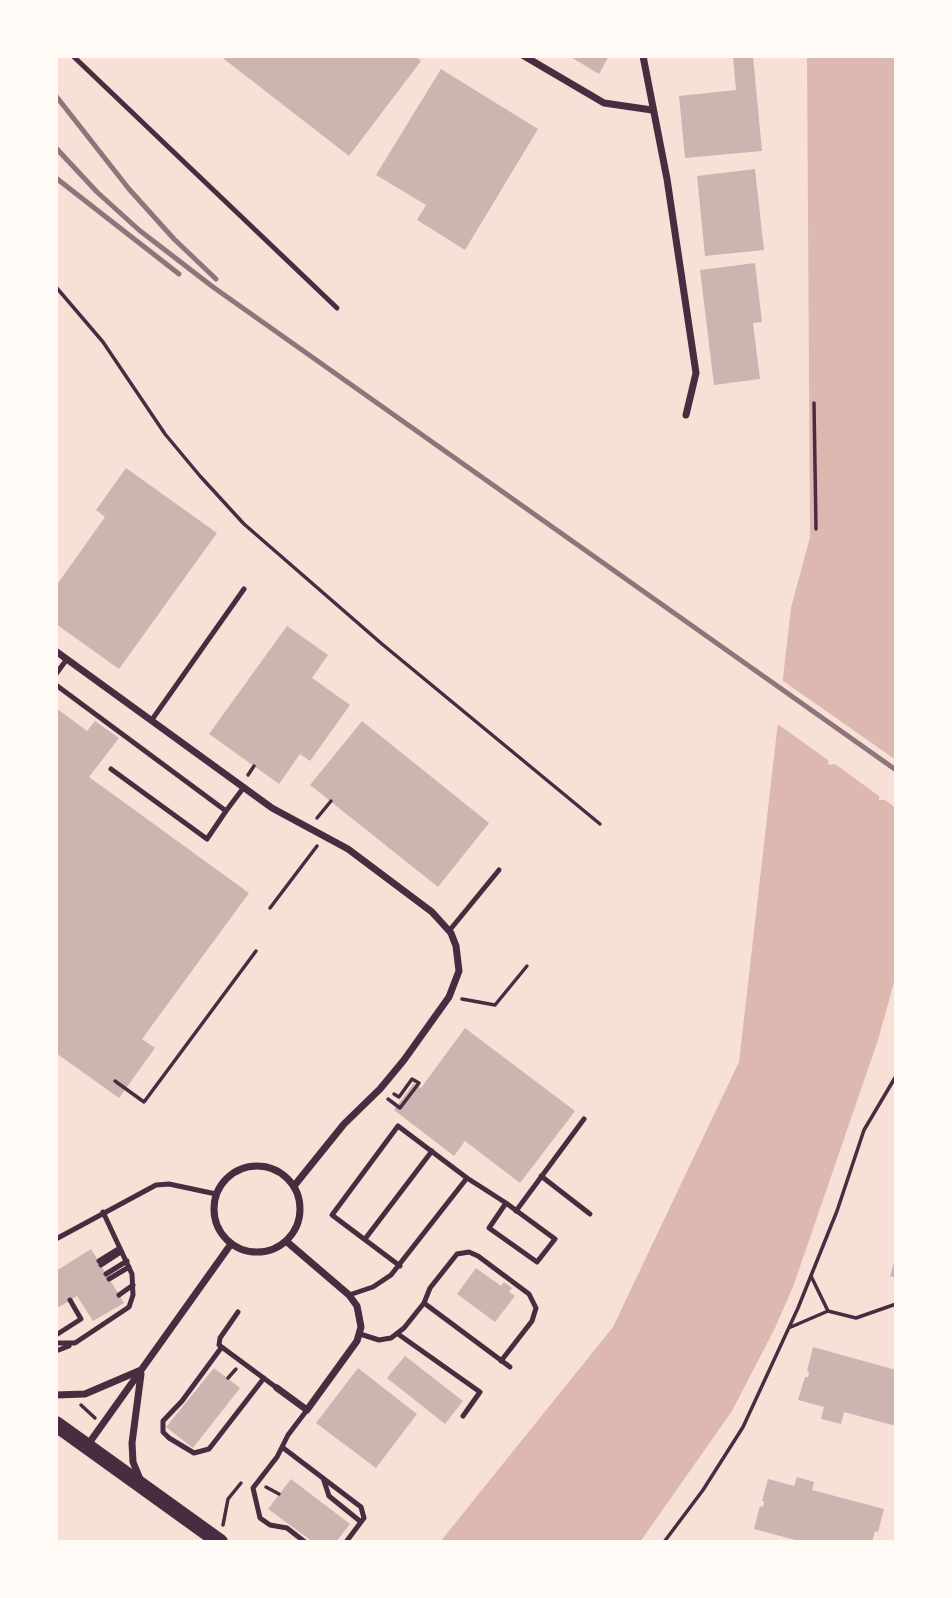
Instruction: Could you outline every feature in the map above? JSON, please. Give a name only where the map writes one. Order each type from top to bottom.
[{"type":"main road","points":[[56,1424],[220,1542]]},
{"type":"street","points":[[524,56],[604,103],[652,110]]},
{"type":"street","points":[[643,56],[667,179],[696,373],[686,415]]},
{"type":"street","points":[[57,652],[285,816],[348,849],[432,912],[449,932],[459,958],[456,982],[449,997],[404,1060],[380,1089],[344,1124],[294,1186]]},
{"type":"street","points":[[264,1166],[276,1170],[294,1186],[300,1215],[295,1229],[286,1241],[273,1249],[259,1252],[244,1250],[231,1244],[219,1230],[215,1221],[216,1194],[222,1183],[241,1168],[264,1166]]},
{"type":"street","points":[[277,1388],[307,1410],[360,1334],[359,1313],[349,1295],[286,1241]]},
{"type":"street","points":[[86,1447],[231,1244]]},
{"type":"street","points":[[56,1395],[85,1394],[142,1369]]},
{"type":"street","points":[[142,1369],[132,1451],[133,1462],[145,1488]]},
{"type":"lane","points":[[74,56],[337,308]]},
{"type":"lane","points":[[151,721],[244,589]]},
{"type":"lane","points":[[56,674],[67,659]]},
{"type":"lane","points":[[56,685],[226,811]]},
{"type":"lane","points":[[111,769],[207,839],[244,788]]},
{"type":"lane","points":[[449,932],[499,870]]},
{"type":"lane","points":[[516,1210],[584,1119]]},
{"type":"lane","points":[[400,1266],[332,1215],[398,1126],[467,1178],[506,1203],[555,1239],[537,1262],[489,1228],[506,1203]]},
{"type":"lane","points":[[365,1240],[432,1151]]},
{"type":"lane","points":[[541,1177],[590,1214]]},
{"type":"lane","points":[[349,1295],[381,1283],[400,1266],[467,1178]]},
{"type":"lane","points":[[56,1239],[156,1185],[169,1184],[216,1194]]},
{"type":"lane","points":[[56,1352],[75,1343],[129,1307],[133,1285],[128,1264],[103,1213]]},
{"type":"lane","points":[[100,1263],[121,1250]]},
{"type":"lane","points":[[360,1334],[379,1340],[398,1334],[424,1303],[430,1288],[457,1254],[469,1252],[529,1294],[535,1303],[536,1313],[532,1321],[501,1361]]},
{"type":"lane","points":[[108,1276],[128,1264]]},
{"type":"lane","points":[[119,1295],[133,1285]]},
{"type":"lane","points":[[70,1300],[81,1319]]},
{"type":"lane","points":[[424,1303],[510,1367]]},
{"type":"lane","points":[[238,1312],[220,1338],[221,1348],[182,1401],[163,1421],[163,1432],[194,1452],[209,1449],[264,1378]]},
{"type":"lane","points":[[56,1335],[88,1314]]},
{"type":"lane","points":[[398,1334],[480,1392],[463,1416]]},
{"type":"lane","points":[[56,1343],[75,1343]]},
{"type":"lane","points":[[221,1348],[277,1388]]},
{"type":"lane","points":[[305,1542],[286,1528],[270,1525],[260,1517],[253,1488],[307,1410]]},
{"type":"lane","points":[[282,1447],[358,1503],[364,1515],[346,1542]]},
{"type":"lane","points":[[323,1478],[329,1496],[361,1522]]},
{"type":"path","points":[[56,287],[103,342],[165,434],[244,524],[382,644],[600,824]]},
{"type":"path","points":[[814,403],[816,529]]},
{"type":"path","points":[[809,467],[815,467]]},
{"type":"path","points":[[248,775],[254,766]]},
{"type":"path","points":[[317,819],[331,801]]},
{"type":"path","points":[[270,908],[317,846]]},
{"type":"path","points":[[114,1081],[144,1102],[256,951]]},
{"type":"path","points":[[449,997],[495,1005],[527,966]]},
{"type":"path","points":[[664,1542],[703,1490],[743,1427],[811,1276],[841,1200],[864,1130],[896,1076]]},
{"type":"path","points":[[388,1099],[400,1108],[419,1083],[412,1079],[399,1097],[394,1094]]},
{"type":"path","points":[[811,1276],[828,1311]]},
{"type":"path","points":[[789,1328],[828,1311],[856,1318],[896,1304]]},
{"type":"path","points":[[220,1542],[228,1499],[241,1483]]},
{"type":"shaded area","points":[[807,56],[896,56],[896,975],[878,1040],[793,1287],[775,1328],[732,1411],[640,1542],[440,1542],[613,1327],[739,1062],[791,608],[810,537]]},
{"type":"pier","points":[[779,678],[896,760],[896,808],[885,800],[879,800],[879,796],[835,764],[829,765],[828,760],[776,723]]},
{"type":"building","points":[[226,56],[415,56],[421,61],[349,156],[224,59]]},
{"type":"building","points":[[569,56],[609,56],[599,74]]},
{"type":"building","points":[[733,56],[753,56],[762,151],[685,158],[679,96],[736,90]]},
{"type":"building","points":[[441,69],[538,129],[465,250],[417,220],[426,205],[376,175]]},
{"type":"building","points":[[755,169],[764,250],[705,256],[697,176]]},
{"type":"building","points":[[755,263],[762,322],[753,323],[760,379],[714,385],[700,270]]},
{"type":"building","points":[[126,468],[217,533],[119,669],[56,624],[56,586],[105,517],[96,510]]},
{"type":"building","points":[[287,626],[328,655],[312,678],[350,705],[310,761],[300,754],[279,784],[209,734]]},
{"type":"building","points":[[56,708],[87,731],[95,721],[119,738],[89,777],[249,893],[142,1039],[155,1048],[119,1098],[56,1053]]},
{"type":"building","points":[[362,721],[489,823],[438,887],[310,785]]},
{"type":"building","points":[[465,1028],[575,1111],[520,1183],[465,1141],[454,1156],[394,1110],[414,1083],[421,1088]]},
{"type":"building","points":[[91,1249],[124,1303],[93,1321],[77,1296],[59,1307],[56,1306],[56,1271]]},
{"type":"building","points":[[896,1256],[896,1278],[890,1276]]},
{"type":"building","points":[[476,1268],[501,1286],[504,1282],[512,1288],[509,1292],[515,1296],[495,1322],[457,1294]]},
{"type":"building","points":[[813,1347],[896,1370],[896,1426],[844,1412],[841,1424],[821,1419],[824,1407],[798,1400],[805,1377],[808,1377]]},
{"type":"building","points":[[405,1356],[463,1401],[445,1424],[387,1378]]},
{"type":"building","points":[[214,1368],[240,1388],[193,1448],[166,1427]]},
{"type":"building","points":[[358,1368],[417,1414],[376,1468],[316,1423]]},
{"type":"building","points":[[797,1477],[814,1482],[812,1490],[884,1509],[878,1532],[875,1531],[872,1542],[803,1542],[754,1529],[760,1506],[763,1507],[768,1479],[794,1486]]},
{"type":"building","points":[[291,1479],[350,1524],[336,1542],[313,1542],[268,1509]]},
{"type":"railway","points":[[56,96],[129,189],[174,239],[216,279]]},
{"type":"railway","points":[[56,148],[97,192],[139,230],[213,287],[896,770]]},
{"type":"railway","points":[[56,178],[179,274]]}]
